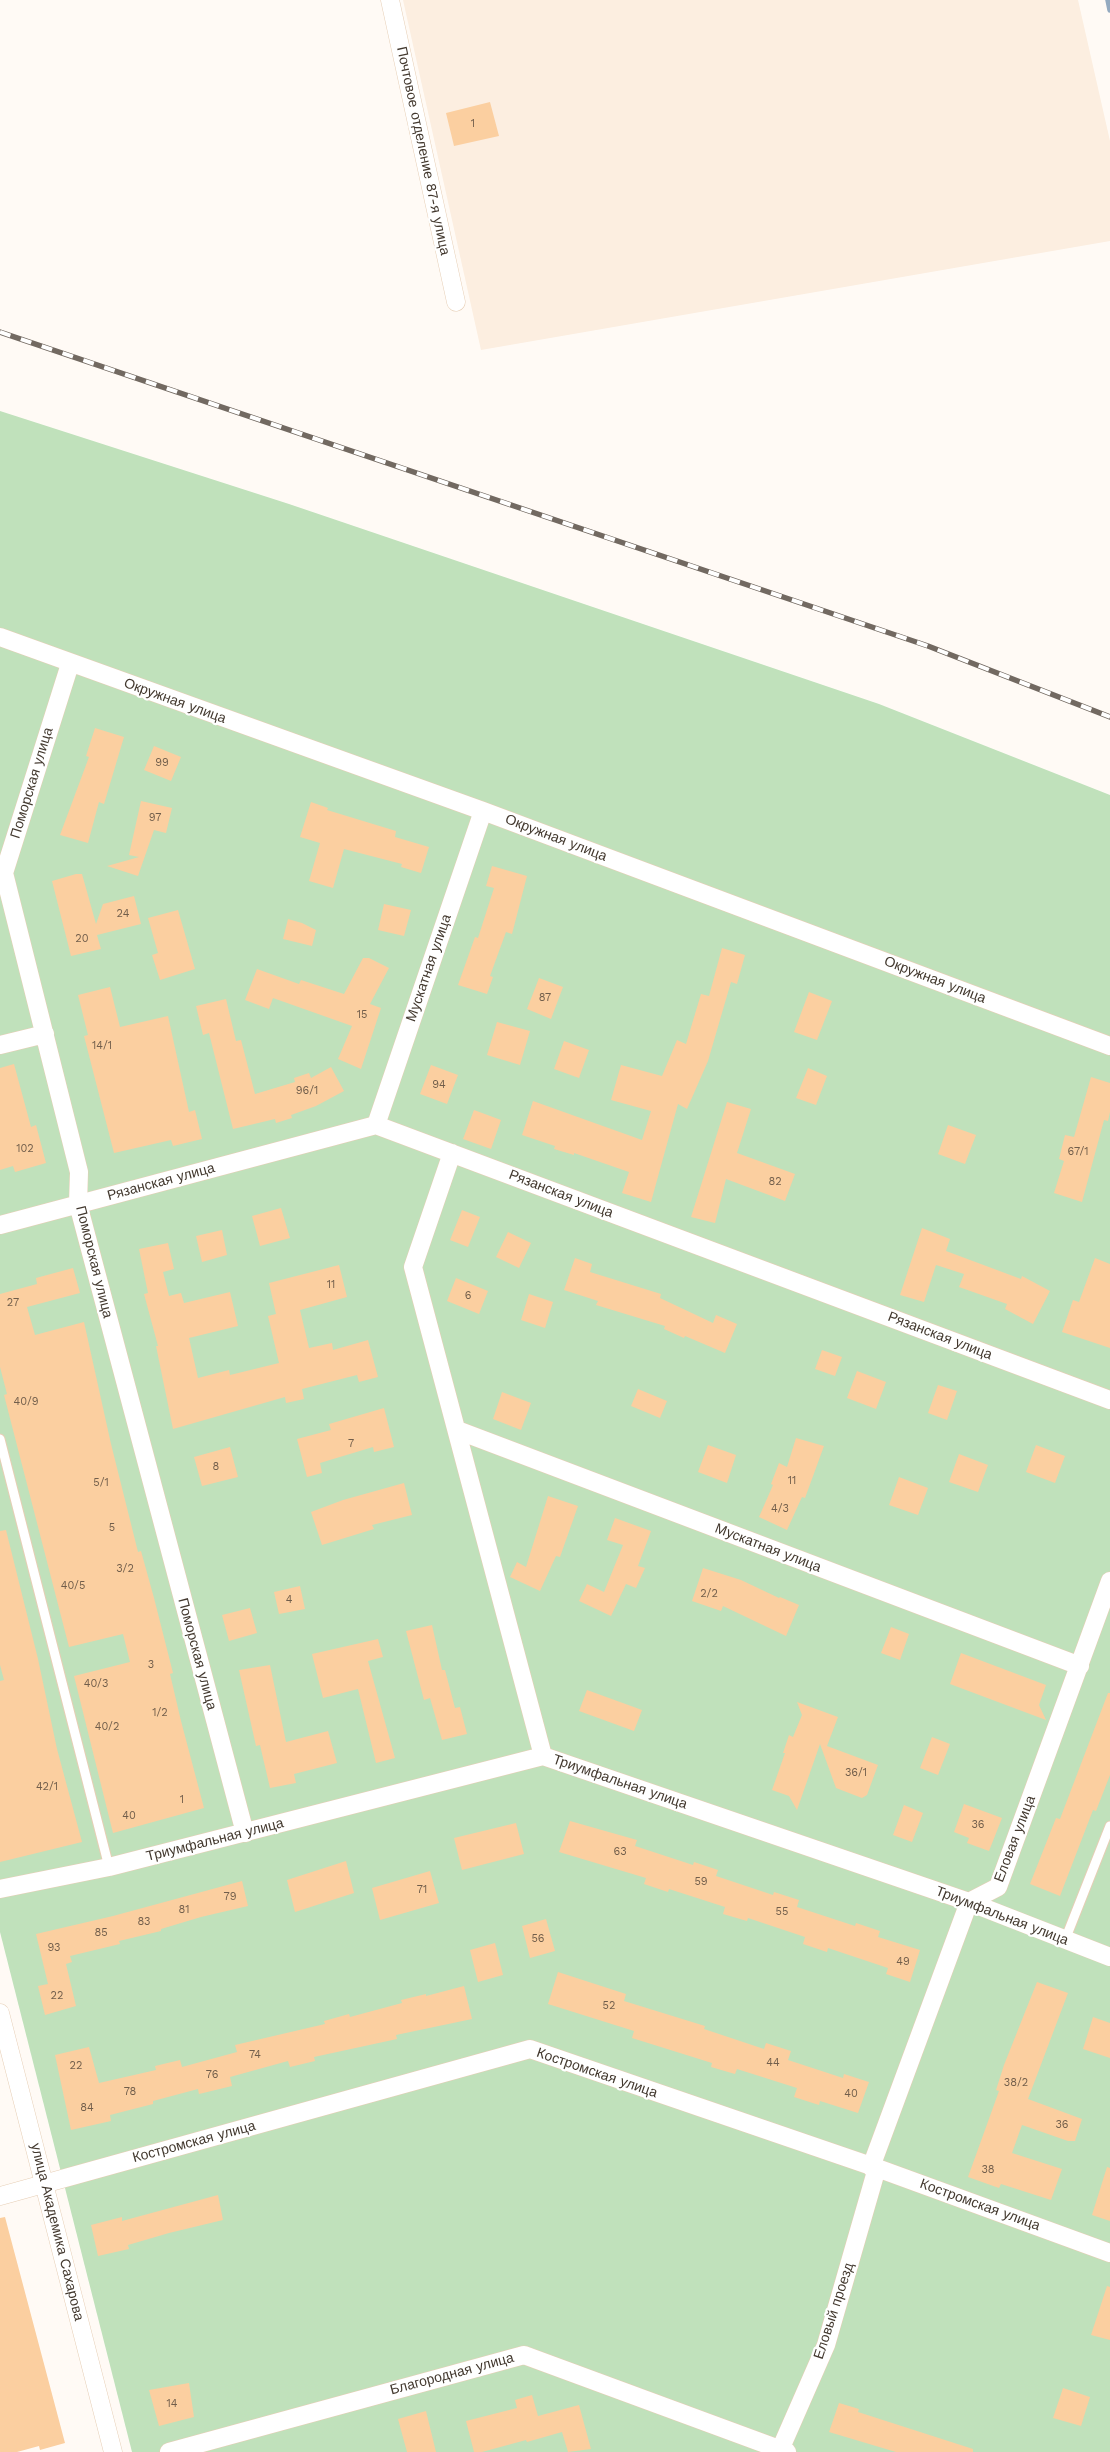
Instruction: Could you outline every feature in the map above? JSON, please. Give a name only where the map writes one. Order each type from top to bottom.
[{"type":"street","name":"Почтовое отделение 87-я улица","points":[[390,0],[456,302]]},
{"type":"street","name":"Окружная улица","points":[[0,637],[70,664],[483,811],[1110,1046]]},
{"type":"street","name":"Поморская улица","points":[[70,664],[2,874],[45,1034],[79,1172],[78,1204],[245,1833]]},
{"type":"street","name":"Мускатная улица","points":[[376,1124],[483,811]]},
{"type":"street","points":[[0,1045],[45,1034]]},
{"type":"street","name":"Рязанская улица","points":[[0,1225],[376,1124],[1110,1400]]},
{"type":"street","points":[[452,1153],[413,1267],[543,1756]]},
{"type":"street","name":"Мускатная улица","points":[[457,1430],[1080,1666]]},
{"type":"street","name":"Еловая улица","points":[[969,1902],[998,1887],[1110,1581]]},
{"type":"street","name":"Триумфальная улица","points":[[0,1889],[109,1866],[245,1833],[543,1756],[969,1902],[1110,1957]]},
{"type":"street","points":[[874,2168],[969,1902]]},
{"type":"street","name":"улица Академика Сахарова","points":[[0,2013],[113,2452]]},
{"type":"street","name":"Костромская улица","points":[[0,2196],[530,2050],[874,2168],[1110,2253]]},
{"type":"street","name":"Еловый проезд","points":[[783,2451],[826,2345],[874,2168]]},
{"type":"street","name":"Благородная улица","points":[[169,2452],[524,2355],[783,2451]]},
{"type":"lane","points":[[0,1439],[109,1866]]},
{"type":"lane","points":[[1065,1940],[1110,1826]]},
{"type":"shaded area","points":[[403,0],[1078,0],[1110,141],[1110,241],[481,350]]},
{"type":"green space","points":[[0,411],[289,504],[879,704],[1110,795],[1110,2452],[132,2452],[0,1932]]},
{"type":"building","points":[[490,102],[499,136],[454,146],[446,113]]},
{"type":"building","points":[[95,728],[124,737],[104,804],[99,802],[88,843],[60,835],[89,757],[86,756]]},
{"type":"building","points":[[154,746],[181,757],[171,781],[144,770]]},
{"type":"building","points":[[141,801],[172,808],[166,833],[154,830],[138,876],[107,866],[139,857],[129,855]]},
{"type":"building","points":[[311,802],[328,808],[327,810],[396,831],[395,837],[429,847],[421,873],[401,867],[402,864],[344,849],[333,888],[309,881],[320,843],[300,837]]},
{"type":"building","points":[[492,866],[527,876],[512,934],[506,932],[490,976],[493,977],[487,994],[458,985],[475,937],[478,938],[494,888],[486,886]]},
{"type":"building","points":[[82,874],[96,924],[103,904],[134,896],[141,924],[97,935],[101,949],[71,956],[52,881]]},
{"type":"building","points":[[384,904],[411,910],[404,936],[378,930]]},
{"type":"building","points":[[178,910],[195,969],[160,980],[152,955],[158,953],[148,918]]},
{"type":"building","points":[[288,919],[316,930],[312,946],[283,939]]},
{"type":"building","points":[[722,948],[745,955],[737,984],[731,982],[708,1061],[687,1109],[678,1104],[651,1202],[622,1193],[629,1172],[574,1153],[574,1155],[554,1149],[555,1146],[522,1135],[533,1101],[642,1140],[651,1111],[611,1100],[621,1065],[662,1076],[677,1040],[686,1044],[701,994],[709,996]]},
{"type":"building","points":[[363,958],[369,958],[389,968],[370,1004],[381,1008],[361,1069],[338,1059],[352,1026],[273,998],[269,1009],[245,1000],[257,969],[299,984],[301,980],[344,994]]},
{"type":"building","points":[[539,978],[563,987],[551,1019],[527,1009]]},
{"type":"building","points":[[110,987],[120,1027],[168,1016],[189,1112],[195,1110],[202,1139],[173,1146],[171,1140],[114,1153],[84,1036],[88,1035],[78,995]]},
{"type":"building","points":[[809,992],[832,1001],[817,1040],[794,1032]]},
{"type":"building","points":[[226,999],[236,1041],[241,1040],[255,1094],[295,1082],[294,1078],[309,1073],[311,1078],[331,1067],[344,1091],[316,1106],[291,1115],[292,1118],[276,1123],[275,1119],[233,1129],[209,1033],[203,1035],[196,1006]]},
{"type":"building","points":[[497,1022],[530,1031],[520,1065],[487,1055]]},
{"type":"building","points":[[564,1041],[589,1050],[579,1078],[554,1069]]},
{"type":"building","points":[[14,1064],[31,1127],[36,1125],[46,1163],[15,1172],[13,1166],[0,1170],[0,1068]]},
{"type":"building","points":[[431,1065],[458,1075],[447,1104],[420,1094]]},
{"type":"building","points":[[808,1068],[827,1076],[816,1105],[796,1098]]},
{"type":"building","points":[[1091,1077],[1110,1083],[1110,1112],[1108,1121],[1104,1120],[1082,1202],[1054,1193],[1064,1161],[1059,1159],[1065,1135],[1074,1137]]},
{"type":"building","points":[[727,1102],[751,1109],[737,1153],[795,1174],[785,1201],[726,1179],[715,1223],[691,1217]]},
{"type":"building","points":[[474,1110],[501,1120],[491,1149],[463,1139]]},
{"type":"building","points":[[948,1125],[976,1135],[965,1164],[938,1154]]},
{"type":"building","points":[[281,1208],[290,1238],[260,1246],[252,1216]]},
{"type":"building","points":[[462,1210],[480,1217],[468,1247],[450,1240]]},
{"type":"building","points":[[922,1228],[950,1239],[946,1251],[1021,1279],[1022,1276],[1050,1291],[1033,1324],[1005,1309],[1007,1304],[959,1287],[964,1274],[936,1265],[924,1302],[900,1295]]},
{"type":"building","points":[[222,1230],[227,1255],[202,1262],[196,1236]]},
{"type":"building","points":[[508,1232],[531,1243],[519,1268],[496,1257]]},
{"type":"building","points":[[168,1243],[174,1269],[163,1272],[169,1296],[181,1293],[184,1303],[230,1292],[238,1326],[189,1338],[198,1378],[229,1370],[230,1375],[279,1363],[268,1316],[276,1314],[269,1283],[339,1265],[347,1297],[300,1310],[309,1348],[332,1343],[333,1350],[368,1340],[378,1377],[359,1382],[357,1375],[302,1389],[304,1399],[286,1403],[285,1397],[173,1429],[156,1346],[158,1346],[144,1294],[148,1293],[139,1249]]},
{"type":"building","points":[[575,1258],[592,1264],[590,1272],[661,1294],[660,1298],[713,1323],[716,1315],[737,1324],[725,1353],[664,1329],[665,1326],[596,1305],[598,1301],[564,1290]]},
{"type":"building","points":[[1095,1258],[1110,1264],[1110,1348],[1062,1332],[1073,1300],[1079,1302]]},
{"type":"building","points":[[73,1268],[80,1293],[27,1307],[35,1335],[84,1322],[111,1444],[138,1552],[141,1551],[154,1598],[173,1673],[170,1674],[181,1721],[204,1808],[113,1833],[74,1676],[130,1662],[123,1634],[69,1647],[4,1395],[7,1394],[0,1367],[0,1294],[37,1284],[36,1278]]},
{"type":"building","points":[[456,1278],[488,1291],[479,1314],[447,1301]]},
{"type":"building","points":[[529,1294],[553,1302],[545,1328],[521,1320]]},
{"type":"building","points":[[822,1350],[842,1357],[835,1376],[815,1369]]},
{"type":"building","points":[[857,1371],[886,1382],[876,1409],[847,1398]]},
{"type":"building","points":[[938,1385],[957,1391],[947,1420],[928,1413]]},
{"type":"building","points":[[638,1389],[667,1401],[660,1418],[631,1406]]},
{"type":"building","points":[[502,1392],[531,1403],[521,1430],[493,1419]]},
{"type":"building","points":[[384,1408],[394,1447],[374,1452],[373,1447],[320,1463],[322,1473],[307,1477],[297,1439],[331,1430],[329,1424]]},
{"type":"building","points":[[796,1438],[824,1446],[805,1498],[802,1497],[787,1530],[759,1517],[773,1485],[771,1484],[779,1463],[787,1467]]},
{"type":"building","points":[[708,1445],[736,1455],[727,1483],[698,1472]]},
{"type":"building","points":[[1036,1445],[1065,1456],[1055,1483],[1026,1472]]},
{"type":"building","points":[[230,1447],[238,1477],[202,1486],[194,1457]]},
{"type":"building","points":[[959,1454],[988,1465],[978,1492],[949,1482]]},
{"type":"building","points":[[899,1477],[928,1488],[918,1515],[889,1505]]},
{"type":"building","points":[[404,1483],[412,1515],[372,1525],[374,1529],[322,1545],[311,1512],[343,1500]]},
{"type":"building","points":[[548,1496],[578,1506],[560,1557],[556,1556],[540,1591],[510,1577],[517,1562],[526,1567]]},
{"type":"building","points":[[615,1518],[651,1531],[638,1566],[645,1568],[636,1588],[626,1584],[611,1616],[579,1601],[587,1584],[604,1592],[623,1545],[607,1540]]},
{"type":"building","points":[[6,1530],[38,1659],[57,1749],[82,1842],[0,1862],[0,1681],[4,1680],[0,1665],[0,1531]]},
{"type":"building","points":[[703,1568],[741,1580],[799,1605],[786,1636],[723,1606],[721,1611],[692,1601]]},
{"type":"building","points":[[300,1586],[305,1609],[279,1614],[274,1592]]},
{"type":"building","points":[[250,1608],[257,1633],[229,1641],[222,1615]]},
{"type":"building","points":[[432,1625],[442,1670],[445,1670],[455,1708],[460,1707],[467,1734],[442,1740],[430,1698],[424,1700],[406,1631]]},
{"type":"building","points":[[891,1627],[909,1634],[900,1660],[881,1653]]},
{"type":"building","points":[[378,1639],[383,1657],[368,1661],[395,1758],[376,1763],[358,1689],[323,1698],[312,1654]]},
{"type":"building","points":[[961,1653],[1046,1685],[1039,1705],[1046,1720],[950,1684]]},
{"type":"building","points":[[270,1665],[286,1742],[328,1731],[337,1763],[294,1774],[296,1783],[270,1788],[260,1745],[256,1746],[239,1670]]},
{"type":"building","points":[[587,1690],[642,1710],[634,1731],[579,1711]]},
{"type":"building","points":[[1108,1693],[1110,1693],[1110,1775],[1096,1811],[1093,1810],[1060,1896],[1030,1884],[1056,1818],[1060,1819]]},
{"type":"building","points":[[797,1702],[838,1717],[827,1746],[878,1765],[867,1795],[862,1798],[836,1788],[820,1744],[797,1810],[789,1796],[772,1790],[789,1735],[793,1737],[802,1715]]},
{"type":"building","points":[[932,1737],[950,1744],[938,1775],[920,1768]]},
{"type":"building","points":[[964,1804],[1002,1818],[989,1851],[967,1843],[969,1838],[954,1832]]},
{"type":"building","points":[[904,1805],[923,1813],[912,1842],[893,1835]]},
{"type":"building","points":[[570,1821],[637,1840],[635,1846],[693,1865],[694,1862],[718,1870],[716,1876],[773,1895],[774,1892],[799,1900],[797,1907],[855,1926],[856,1923],[880,1931],[878,1937],[920,1950],[910,1982],[886,1974],[888,1968],[828,1948],[827,1952],[803,1944],[805,1937],[748,1918],[747,1921],[723,1914],[725,1907],[669,1889],[668,1892],[644,1884],[646,1878],[559,1852]]},
{"type":"building","points":[[516,1823],[524,1854],[462,1870],[454,1838]]},
{"type":"building","points":[[346,1861],[354,1893],[295,1912],[287,1880]]},
{"type":"building","points":[[430,1871],[439,1903],[380,1920],[372,1888]]},
{"type":"building","points":[[242,1881],[248,1906],[201,1917],[161,1929],[161,1931],[119,1941],[120,1944],[70,1956],[72,1962],[66,1964],[76,2006],[45,2015],[38,1986],[48,1984],[36,1934],[113,1916]]},
{"type":"building","points":[[546,1919],[555,1951],[530,1958],[522,1926]]},
{"type":"building","points":[[495,1943],[503,1975],[478,1982],[470,1950]]},
{"type":"building","points":[[558,1972],[626,1994],[624,2001],[705,2026],[704,2029],[764,2049],[766,2043],[791,2051],[788,2060],[843,2078],[844,2074],[869,2082],[858,2113],[820,2101],[819,2105],[794,2097],[797,2088],[737,2069],[735,2074],[711,2067],[712,2063],[632,2038],[634,2031],[548,2004]]},
{"type":"building","points":[[1037,1982],[1068,1993],[1028,2099],[1082,2119],[1075,2141],[1068,2141],[1022,2125],[1012,2153],[1062,2169],[1051,2200],[1001,2184],[999,2188],[968,2177],[999,2091],[996,2090],[1004,2065]]},
{"type":"building","points":[[464,1986],[472,2019],[396,2035],[397,2039],[314,2057],[315,2061],[290,2067],[288,2061],[230,2077],[232,2086],[199,2094],[198,2089],[153,2101],[153,2104],[110,2115],[111,2121],[71,2130],[55,2055],[89,2047],[99,2083],[156,2070],[155,2066],[180,2060],[182,2067],[237,2052],[235,2045],[325,2024],[324,2021],[349,2014],[350,2017],[402,2003],[401,2000],[426,1994],[426,1996]]},
{"type":"building","points":[[1093,2017],[1110,2023],[1110,2058],[1083,2049]]},
{"type":"building","points":[[1107,2167],[1110,2168],[1110,2221],[1092,2215]]},
{"type":"building","points":[[218,2195],[223,2220],[169,2233],[128,2245],[129,2249],[98,2256],[91,2225],[122,2217],[122,2221]]},
{"type":"building","points":[[5,2217],[65,2443],[40,2450],[39,2446],[17,2452],[0,2452],[0,2218]]},
{"type":"building","points":[[1107,2286],[1110,2287],[1110,2340],[1091,2335]]},
{"type":"building","points":[[189,2383],[194,2417],[159,2426],[149,2390]]},
{"type":"building","points":[[1063,2388],[1090,2397],[1081,2426],[1053,2418]]},
{"type":"building","points":[[532,2395],[538,2416],[579,2405],[591,2449],[568,2452],[562,2432],[527,2442],[526,2440],[482,2452],[474,2452],[466,2421],[517,2408],[515,2400]]},
{"type":"building","points":[[839,2403],[859,2409],[858,2412],[973,2449],[973,2452],[896,2452],[829,2432]]},
{"type":"building","points":[[426,2411],[436,2452],[407,2452],[398,2419]]},
{"type":"waterway","points":[[1108,0],[1110,10]]},
{"type":"railway","points":[[0,332],[928,646],[1110,717]]}]
